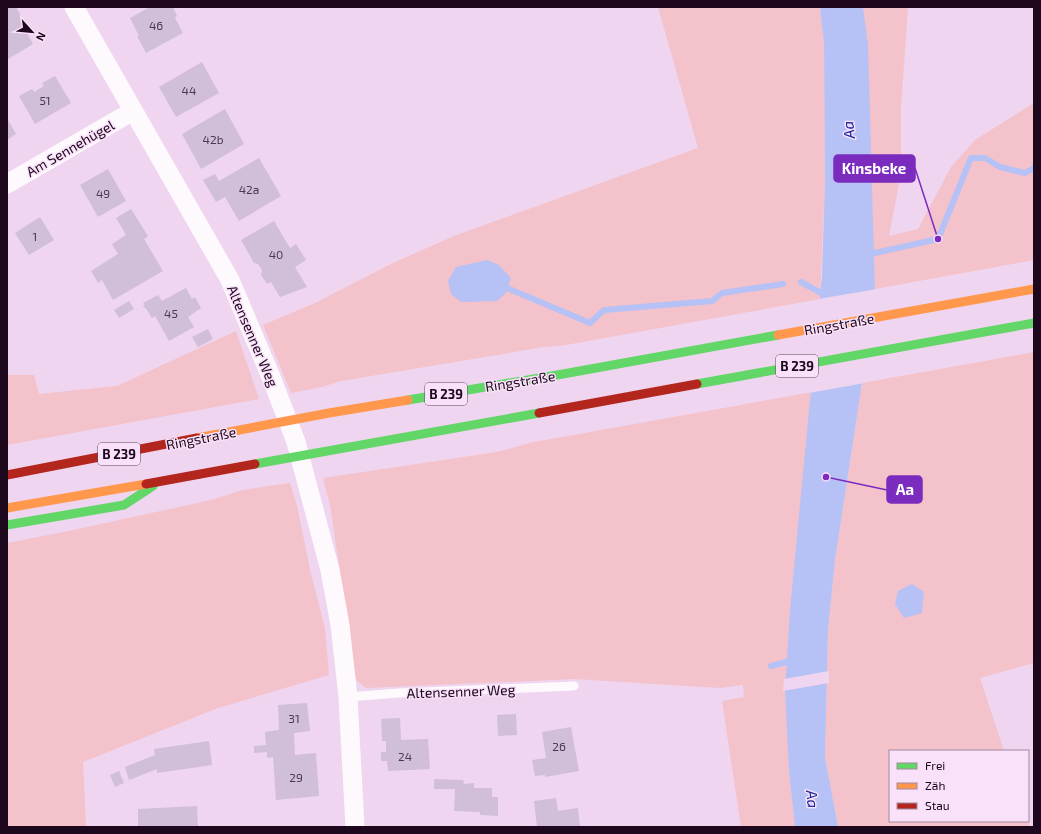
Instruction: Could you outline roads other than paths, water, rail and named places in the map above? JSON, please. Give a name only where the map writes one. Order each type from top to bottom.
[{"type":"highway","name":"Ringstraße","points":[[7,475],[329,413],[563,374],[1034,289]]},
{"type":"highway","name":"B 239","points":[[7,508],[337,450],[1034,323]]},
{"type":"highway","points":[[7,525],[124,504],[162,480]]},
{"type":"street","name":"Altensenner Weg","points":[[74,7],[230,280],[271,377],[296,442],[330,570],[340,625],[348,697],[355,827]]},
{"type":"street","name":"Am Sennehügel","points":[[7,184],[133,111]]},
{"type":"lane","name":"Altensenner Weg","points":[[348,697],[399,693],[574,686]]},
{"type":"water","points":[[820,7],[863,7],[868,45],[875,289],[835,560],[828,630],[825,757],[838,827],[795,827],[789,772],[785,690],[790,609],[822,275],[825,181],[824,45]]},
{"type":"water","points":[[487,260],[499,265],[511,278],[506,293],[497,301],[461,302],[451,294],[448,281],[456,267]]},
{"type":"water","points":[[912,584],[924,592],[922,613],[904,618],[895,604],[898,591]]},
{"type":"waterway","points":[[866,255],[938,239],[971,158],[985,158],[1000,167],[1025,173],[1034,168]]},
{"type":"waterway","points":[[801,282],[823,294],[828,293]]},
{"type":"waterway","points":[[507,288],[590,323],[604,310],[712,301],[722,293],[783,284]]},
{"type":"waterway","points":[[771,666],[794,660]]},
{"type":"place","name":"Kinsbeke","points":[[938,239]]},
{"type":"place","name":"Aa","points":[[826,477]]}]
